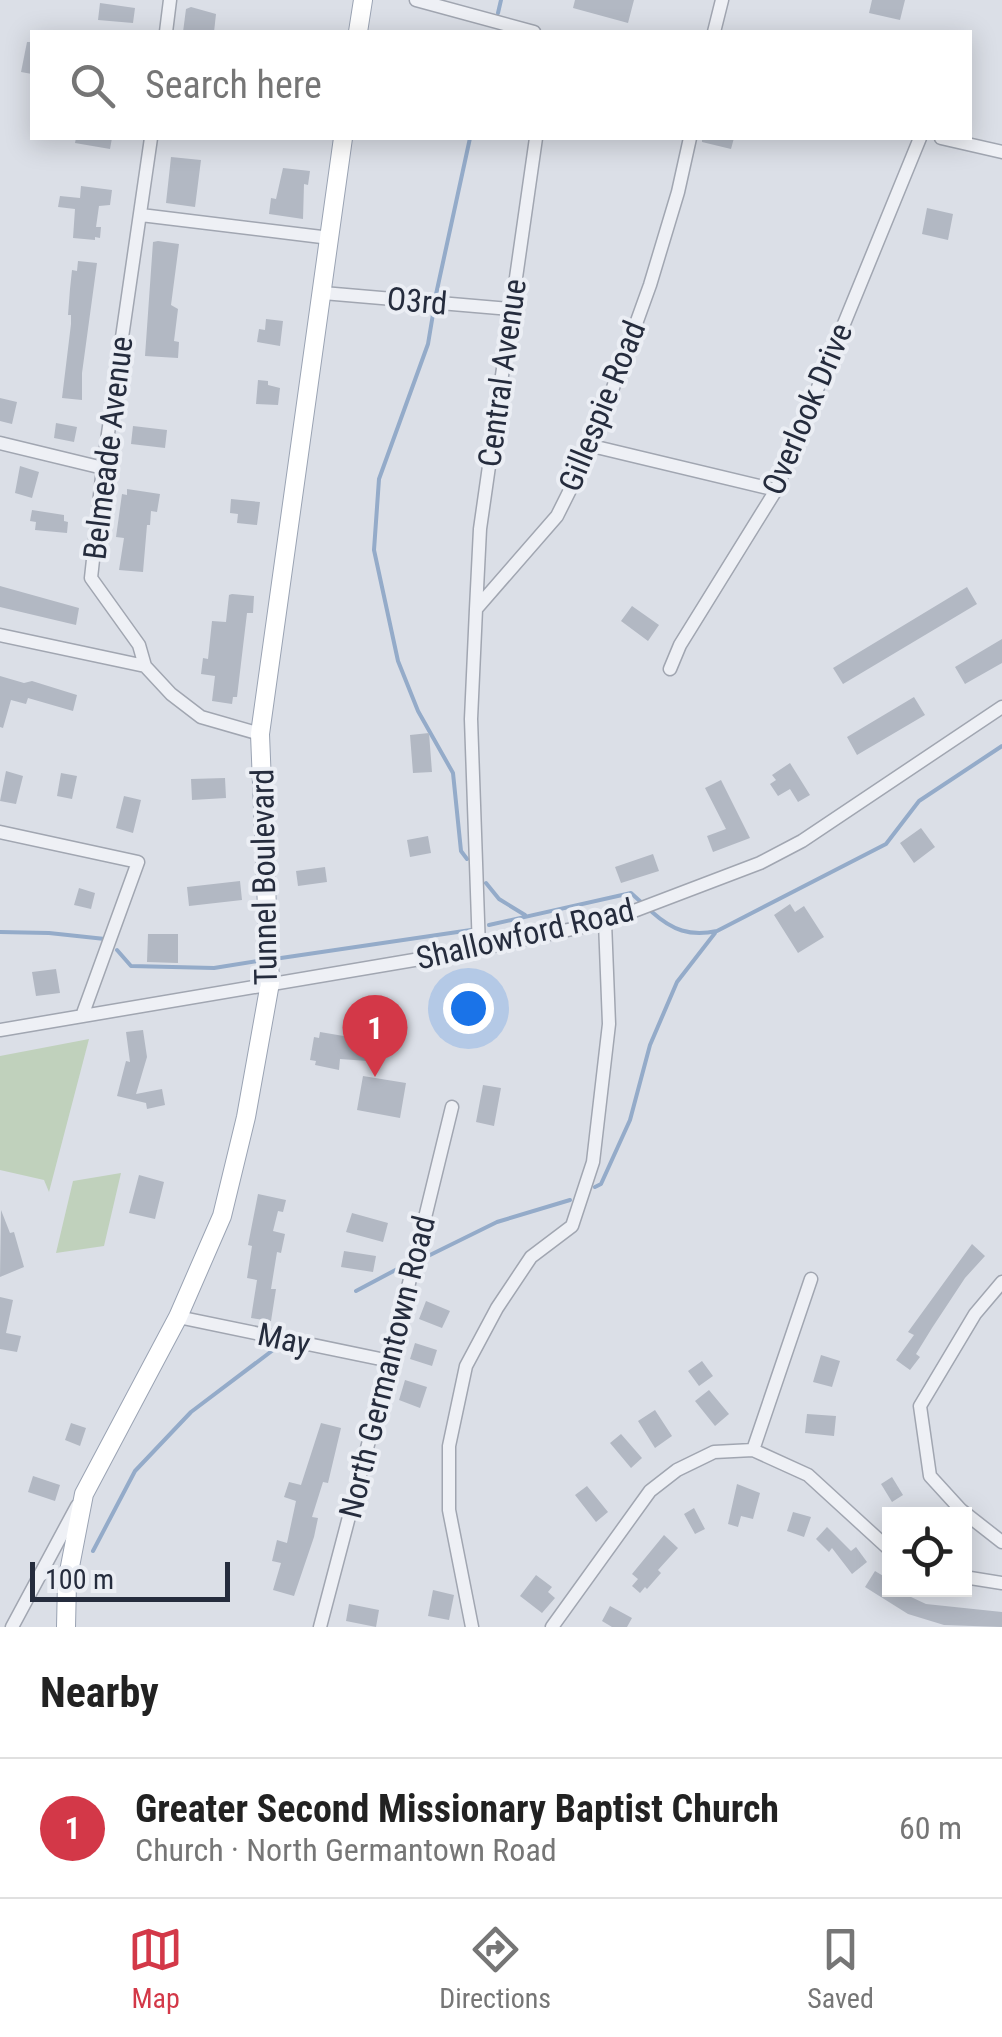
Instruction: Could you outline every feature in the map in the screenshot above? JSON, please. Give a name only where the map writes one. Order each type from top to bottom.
[{"type":"main road","points":[[358,30],[363,0]]},
{"type":"main road","name":"Tunnel Boulevard","points":[[84,1494],[178,1317],[222,1216],[246,1116],[270,983],[260,734],[343,140]]},
{"type":"main road","points":[[66,1627],[67,1582],[84,1494]]},
{"type":"street","points":[[166,30],[170,0]]},
{"type":"street","points":[[416,0],[527,30]]},
{"type":"street","points":[[714,30],[722,0]]},
{"type":"street","name":"Belmeade Avenue","points":[[151,140],[102,468],[91,578],[140,645],[145,666],[171,694],[201,717],[260,734]]},
{"type":"street","name":"Central Avenue","points":[[476,609],[480,530],[536,140]]},
{"type":"street","name":"Gillespie Road","points":[[476,609],[546,532],[592,446],[650,286],[690,140]]},
{"type":"street","name":"Overlook Drive","points":[[670,668],[680,645],[776,490],[919,140]]},
{"type":"street","points":[[950,140],[1002,152]]},
{"type":"street","points":[[140,215],[330,238]]},
{"type":"street","name":"O3rd","points":[[323,294],[511,309]]},
{"type":"street","points":[[0,443],[102,468]]},
{"type":"street","points":[[592,446],[776,490]]},
{"type":"street","points":[[476,609],[471,719],[479,949]]},
{"type":"street","points":[[0,634],[145,666]]},
{"type":"street","name":"Shallowford Road","points":[[0,1030],[479,949],[605,922],[720,880],[802,842],[1002,708]]},
{"type":"street","points":[[0,832],[138,862],[82,1016]]},
{"type":"street","points":[[472,1627],[449,1510],[448,1446],[466,1366],[497,1308],[531,1258],[572,1226],[592,1162],[608,1024],[605,922]]},
{"type":"street","name":"North Germantown Road","points":[[320,1627],[452,1108]]},
{"type":"street","points":[[753,1450],[811,1279]]},
{"type":"street","points":[[1002,1282],[976,1314],[920,1406],[930,1476],[961,1510],[1002,1542]]},
{"type":"street","name":"May","points":[[178,1317],[390,1362]]},
{"type":"street","points":[[552,1627],[650,1491],[677,1470],[714,1452],[753,1450],[808,1475],[882,1543]]},
{"type":"street","name":"Tunnel Boulevard","points":[[12,1627],[84,1494]]},
{"type":"street","points":[[972,1578],[1002,1583]]},
{"type":"green space","points":[[89,1039],[49,1192],[44,1180],[0,1170],[0,1056]]},
{"type":"green space","points":[[121,1173],[104,1246],[56,1253],[73,1181]]},
{"type":"building","points":[[575,0],[634,0],[628,23],[573,8]]},
{"type":"building","points":[[872,0],[905,0],[900,20],[869,13]]},
{"type":"building","points":[[100,3],[135,8],[133,23],[98,20]]},
{"type":"building","points":[[186,9],[216,14],[214,30],[183,30]]},
{"type":"building","points":[[27,42],[30,42],[30,74],[21,72]]},
{"type":"building","points":[[76,140],[112,140],[110,149],[75,143]]},
{"type":"building","points":[[702,140],[733,140],[731,149]]},
{"type":"building","points":[[171,157],[201,160],[195,207],[166,203]]},
{"type":"building","points":[[283,168],[310,171],[308,185],[304,184],[303,219],[269,214]]},
{"type":"building","points":[[81,186],[112,190],[110,205],[99,206],[96,227],[101,227],[100,238],[95,240],[73,238],[75,209],[58,207],[60,196],[80,198]]},
{"type":"building","points":[[927,208],[953,214],[948,240],[922,234]]},
{"type":"building","points":[[153,242],[179,244],[171,305],[178,309],[174,341],[179,342],[178,358],[145,356]]},
{"type":"building","points":[[78,261],[97,263],[82,400],[62,398],[71,324],[68,315],[72,270],[77,271]]},
{"type":"building","points":[[266,319],[283,321],[280,346],[257,342],[259,329],[265,330]]},
{"type":"building","points":[[258,380],[280,388],[278,405],[256,404]]},
{"type":"building","points":[[0,398],[17,402],[12,424],[0,421]]},
{"type":"building","points":[[56,423],[77,427],[74,442],[54,438]]},
{"type":"building","points":[[133,426],[167,430],[165,448],[131,444]]},
{"type":"building","points":[[20,466],[39,472],[32,498],[15,493]]},
{"type":"building","points":[[127,489],[160,494],[157,512],[151,511],[147,525],[143,572],[119,570],[124,538],[116,537],[122,494],[127,495]]},
{"type":"building","points":[[231,499],[260,502],[257,525],[237,523],[238,514],[230,513]]},
{"type":"building","points":[[32,510],[64,515],[67,533],[35,530],[36,522],[30,521]]},
{"type":"building","points":[[0,586],[79,608],[76,625],[0,607]]},
{"type":"building","points":[[967,587],[977,604],[843,684],[833,668]]},
{"type":"building","points":[[232,594],[254,596],[253,613],[247,613],[237,697],[233,697],[232,704],[212,701],[215,676],[201,674],[203,658],[208,659],[212,621],[226,622]]},
{"type":"building","points":[[632,606],[659,625],[648,641],[621,621]]},
{"type":"building","points":[[1002,639],[1002,663],[965,684],[955,667]]},
{"type":"building","points":[[0,676],[77,695],[73,711],[28,698],[26,704],[11,700],[3,728],[0,727]]},
{"type":"building","points":[[914,697],[925,715],[857,755],[847,737]]},
{"type":"building","points":[[429,733],[432,772],[413,773],[410,735]]},
{"type":"building","points":[[790,763],[810,795],[798,802],[790,789],[778,796],[770,784],[776,780],[772,775]]},
{"type":"building","points":[[6,771],[23,776],[16,804],[0,801]]},
{"type":"building","points":[[61,773],[77,776],[72,799],[57,796]]},
{"type":"building","points":[[225,778],[226,798],[192,800],[191,779]]},
{"type":"building","points":[[721,780],[750,838],[713,852],[707,836],[726,829],[705,788]]},
{"type":"building","points":[[124,796],[141,800],[133,833],[116,828]]},
{"type":"building","points":[[921,828],[935,847],[914,863],[900,843]]},
{"type":"building","points":[[428,836],[431,853],[410,857],[407,840]]},
{"type":"building","points":[[653,854],[659,871],[621,883],[615,867]]},
{"type":"building","points":[[325,867],[327,882],[298,886],[296,871]]},
{"type":"building","points":[[240,881],[242,900],[189,906],[187,887]]},
{"type":"building","points":[[79,888],[95,893],[91,909],[74,905]]},
{"type":"building","points":[[790,904],[795,912],[804,906],[824,937],[798,953],[774,915]]},
{"type":"building","points":[[148,934],[178,934],[178,963],[147,962]]},
{"type":"building","points":[[56,969],[60,993],[36,996],[32,972]]},
{"type":"building","points":[[143,1030],[147,1057],[136,1094],[162,1089],[165,1105],[147,1109],[146,1103],[117,1096],[126,1061],[130,1062],[126,1032]]},
{"type":"building","points":[[320,1032],[385,1043],[382,1062],[340,1059],[339,1070],[315,1065],[316,1061],[310,1060],[314,1037],[319,1038]]},
{"type":"building","points":[[363,1076],[406,1083],[400,1118],[357,1110]]},
{"type":"building","points":[[483,1085],[501,1088],[494,1126],[476,1122]]},
{"type":"building","points":[[139,1175],[164,1182],[155,1219],[129,1213]]},
{"type":"building","points":[[258,1194],[286,1200],[283,1212],[278,1211],[273,1231],[285,1234],[281,1253],[277,1252],[271,1289],[276,1289],[271,1321],[251,1318],[257,1280],[247,1278],[252,1246],[248,1245]]},
{"type":"building","points":[[1,1210],[10,1233],[14,1232],[24,1267],[0,1277]]},
{"type":"building","points":[[352,1213],[388,1223],[383,1242],[346,1232]]},
{"type":"building","points":[[972,1244],[985,1256],[965,1278],[932,1328],[910,1370],[896,1360],[914,1335],[908,1332]]},
{"type":"building","points":[[344,1251],[376,1256],[373,1272],[341,1267]]},
{"type":"building","points":[[0,1297],[13,1300],[6,1333],[21,1336],[17,1352],[0,1349]]},
{"type":"building","points":[[426,1301],[450,1311],[442,1328],[419,1319]]},
{"type":"building","points":[[415,1343],[437,1350],[432,1366],[410,1359]]},
{"type":"building","points":[[821,1355],[840,1361],[832,1387],[813,1382]]},
{"type":"building","points":[[702,1361],[713,1376],[699,1386],[688,1371]]},
{"type":"building","points":[[405,1380],[427,1387],[420,1408],[399,1400]]},
{"type":"building","points":[[709,1390],[729,1414],[715,1426],[695,1401]]},
{"type":"building","points":[[655,1410],[672,1436],[655,1448],[638,1421]]},
{"type":"building","points":[[807,1414],[836,1416],[834,1436],[805,1433]]},
{"type":"building","points":[[71,1423],[86,1428],[80,1446],[65,1440]]},
{"type":"building","points":[[321,1423],[341,1428],[328,1483],[323,1482],[312,1517],[318,1518],[314,1537],[294,1596],[273,1590],[281,1563],[272,1561],[277,1540],[287,1543],[296,1501],[284,1497],[289,1482],[301,1485]]},
{"type":"building","points":[[621,1434],[642,1458],[631,1468],[610,1443]]},
{"type":"building","points":[[33,1476],[60,1485],[55,1501],[28,1492]]},
{"type":"building","points":[[892,1477],[903,1495],[892,1502],[881,1484]]},
{"type":"building","points":[[737,1484],[760,1493],[753,1519],[741,1516],[738,1527],[728,1524]]},
{"type":"building","points":[[587,1486],[608,1512],[596,1522],[575,1495]]},
{"type":"building","points":[[694,1508],[705,1529],[695,1534],[684,1514]]},
{"type":"building","points":[[793,1512],[811,1517],[804,1537],[787,1531]]},
{"type":"building","points":[[827,1527],[851,1551],[856,1547],[867,1562],[852,1574],[832,1548],[829,1552],[816,1539]]},
{"type":"building","points":[[664,1535],[678,1548],[658,1570],[661,1573],[640,1593],[632,1586],[638,1579],[632,1574]]},
{"type":"building","points":[[875,1571],[882,1575],[882,1597],[911,1597],[926,1604],[1002,1612],[1002,1627],[944,1625],[908,1614],[865,1587]]},
{"type":"building","points":[[536,1575],[552,1587],[548,1592],[555,1598],[542,1613],[520,1596]]},
{"type":"building","points":[[433,1590],[454,1595],[449,1620],[428,1616]]},
{"type":"building","points":[[349,1604],[379,1610],[376,1627],[346,1621]]},
{"type":"building","points":[[610,1606],[632,1618],[627,1627],[612,1627],[602,1621]]},
{"type":"waterway","points":[[498,13],[501,0]]},
{"type":"waterway","points":[[435,299],[470,140]]},
{"type":"waterway","points":[[434,308],[428,344],[379,479],[374,550],[398,661],[418,711],[453,773],[461,851],[467,859]]},
{"type":"waterway","points":[[652,912],[682,930],[717,931],[886,844],[919,801],[1002,746]]},
{"type":"waterway","points":[[486,883],[499,899],[525,915]]},
{"type":"waterway","points":[[489,925],[631,893],[642,903]]},
{"type":"waterway","points":[[281,958],[471,930]]},
{"type":"waterway","points":[[0,932],[105,939]]},
{"type":"waterway","points":[[595,1187],[601,1184],[630,1120],[650,1045],[677,982],[715,933]]},
{"type":"waterway","points":[[117,950],[131,966],[214,968],[258,961]]},
{"type":"waterway","points":[[426,1257],[497,1222],[570,1200]]},
{"type":"waterway","points":[[356,1291],[403,1266]]},
{"type":"waterway","points":[[93,1551],[135,1471],[191,1412],[277,1347]]},
{"type":"place","name":"Greater Second Missionary Baptist Church","points":[[375,1077]]}]
